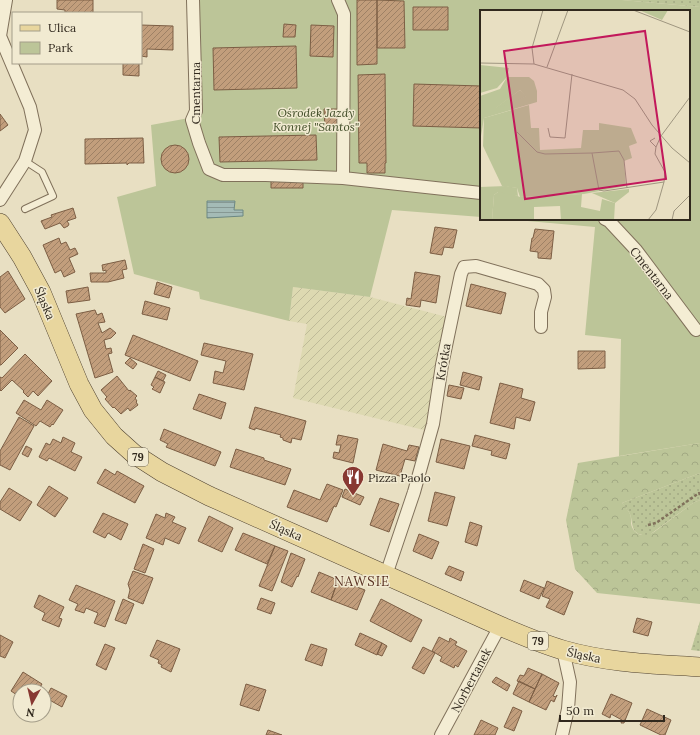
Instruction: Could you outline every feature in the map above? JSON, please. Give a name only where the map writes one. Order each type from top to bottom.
[{"type":"main road","name":"Śląska","points":[[0,223],[42,292],[79,384],[90,404],[100,420],[125,446],[148,463],[209,496],[500,626],[563,650],[600,658],[630,662],[700,667]]},
{"type":"street","points":[[0,200],[25,161],[35,130],[30,107],[0,36],[6,0]]},
{"type":"street","name":"Cmentarna","points":[[193,0],[196,111],[192,120],[209,169],[223,175],[343,178],[480,193]]},
{"type":"street","points":[[338,0],[344,14],[343,178]]},
{"type":"street","name":"Cmentarna","points":[[607,220],[636,250],[696,330]]},
{"type":"street","name":"Krótka","points":[[386,575],[414,492],[433,424],[442,365],[461,274],[464,267],[476,266],[538,284],[544,290],[545,297],[541,312],[541,327]]},
{"type":"street","name":"Norbertanek","points":[[441,735],[500,626]]},
{"type":"street","points":[[562,735],[568,709],[570,682],[563,650]]},
{"type":"lane","points":[[25,161],[42,172],[53,196],[25,209]]},
{"type":"path","points":[[648,525],[656,523],[700,494]]},
{"type":"shaded area","points":[[293,287],[370,297],[447,317],[428,431],[293,398],[307,324],[289,321]]},
{"type":"green space","name":"Ośrodek Jazdy Konnej \"Santos\"","points":[[200,0],[622,0],[700,7],[700,443],[619,456],[621,339],[585,335],[595,227],[516,220],[690,220],[690,10],[480,10],[480,217],[392,210],[370,297],[293,287],[289,321],[200,299],[199,292],[134,274],[117,197],[156,186],[151,125],[189,118],[198,114]]},
{"type":"green space","points":[[622,0],[700,0],[700,7]]},
{"type":"green space","points":[[700,443],[700,473],[622,503],[630,514],[631,525],[636,533],[645,535],[654,532],[693,503],[700,500],[700,604],[597,593],[575,569],[566,520],[578,463]]},
{"type":"green space","points":[[700,473],[700,500],[693,503],[648,536],[639,534],[635,531],[630,515],[622,503]]},
{"type":"green space","points":[[700,621],[700,651],[691,650]]},
{"type":"water","points":[[207,201],[235,201],[234,210],[243,210],[243,216],[207,218]]},
{"type":"building","points":[[57,0],[93,0],[93,12],[65,12],[65,10],[57,9]]},
{"type":"building","points":[[357,0],[377,0],[377,64],[357,65]]},
{"type":"building","points":[[377,0],[404,1],[405,48],[377,48]]},
{"type":"building","points":[[413,7],[448,7],[448,30],[413,30]]},
{"type":"building","points":[[284,24],[296,25],[295,37],[283,37]]},
{"type":"building","points":[[142,25],[173,26],[173,50],[147,49],[147,57],[142,56]]},
{"type":"building","points":[[311,25],[334,26],[333,57],[310,56]]},
{"type":"building","points":[[296,46],[297,88],[214,90],[213,48]]},
{"type":"building","points":[[123,64],[139,64],[139,76],[123,75]]},
{"type":"building","points":[[385,74],[385,173],[367,173],[367,163],[359,163],[358,75]]},
{"type":"building","points":[[414,84],[480,86],[480,128],[413,126]]},
{"type":"building","points":[[324,109],[339,109],[340,129],[325,129]]},
{"type":"building","points":[[0,114],[8,125],[0,131]]},
{"type":"building","points":[[316,135],[317,160],[220,162],[219,137]]},
{"type":"building","points":[[143,138],[144,163],[129,163],[127,165],[127,163],[85,164],[85,139]]},
{"type":"building","points":[[175,145],[185,149],[189,159],[185,169],[175,173],[165,169],[161,159],[165,149]]},
{"type":"building","points":[[271,179],[303,179],[303,188],[271,188]]},
{"type":"building","points":[[73,208],[76,218],[67,221],[69,224],[68,226],[64,228],[60,223],[45,229],[41,221],[52,217],[51,215]]},
{"type":"building","points":[[435,227],[457,230],[453,248],[444,247],[442,255],[430,253]]},
{"type":"building","points":[[535,229],[554,231],[551,259],[538,258],[538,252],[530,251]]},
{"type":"building","points":[[59,238],[61,244],[66,242],[70,250],[75,248],[78,254],[69,258],[75,272],[64,277],[61,270],[55,273],[43,245]]},
{"type":"building","points":[[125,260],[127,269],[122,270],[124,278],[108,282],[91,282],[90,273],[106,273],[106,270],[103,271],[102,265]]},
{"type":"building","points":[[8,271],[25,299],[5,313],[0,307],[0,277]]},
{"type":"building","points":[[415,272],[440,276],[436,303],[421,300],[420,307],[406,305],[407,298],[411,299]]},
{"type":"building","points":[[157,282],[172,287],[169,298],[154,294]]},
{"type":"building","points":[[471,284],[506,293],[501,314],[466,306]]},
{"type":"building","points":[[88,287],[90,300],[68,303],[66,291]]},
{"type":"building","points":[[145,301],[170,308],[167,320],[142,314]]},
{"type":"building","points":[[95,310],[97,315],[102,313],[105,322],[98,323],[102,333],[110,328],[116,333],[111,338],[104,340],[106,349],[111,348],[112,353],[108,354],[113,372],[95,378],[76,314]]},
{"type":"building","points":[[0,330],[18,348],[1,365],[0,365]]},
{"type":"building","points":[[133,335],[198,361],[190,381],[125,355]]},
{"type":"building","points":[[204,343],[253,354],[244,390],[213,383],[215,371],[223,373],[226,361],[201,355]]},
{"type":"building","points":[[578,351],[605,351],[605,368],[578,369]]},
{"type":"building","points":[[25,354],[52,381],[38,396],[33,391],[28,397],[12,380],[1,391],[0,377],[2,378]]},
{"type":"building","points":[[130,358],[137,364],[133,369],[125,363]]},
{"type":"building","points":[[158,371],[166,375],[163,381],[155,377]]},
{"type":"building","points":[[463,372],[482,377],[479,390],[460,385]]},
{"type":"building","points":[[117,376],[129,391],[130,390],[137,396],[135,398],[138,405],[130,411],[128,408],[121,414],[105,399],[107,397],[101,390]]},
{"type":"building","points":[[155,377],[165,382],[160,393],[152,389],[154,387],[151,385]]},
{"type":"building","points":[[500,383],[523,389],[521,398],[535,402],[530,421],[516,417],[514,429],[490,423]]},
{"type":"building","points":[[449,385],[464,388],[461,399],[447,396]]},
{"type":"building","points":[[199,394],[226,403],[221,419],[193,409]]},
{"type":"building","points":[[24,400],[41,410],[47,400],[63,410],[50,427],[40,421],[36,426],[16,413]]},
{"type":"building","points":[[255,407],[306,421],[301,440],[292,438],[291,443],[283,440],[283,438],[280,437],[281,435],[255,428],[255,430],[249,428]]},
{"type":"building","points":[[19,417],[34,426],[10,470],[0,465],[0,451]]},
{"type":"building","points":[[164,429],[221,452],[215,466],[166,447],[168,444],[160,440]]},
{"type":"building","points":[[338,435],[358,439],[353,463],[333,458],[334,452],[339,453],[341,445],[336,445]]},
{"type":"building","points":[[475,435],[510,444],[506,459],[491,455],[492,451],[472,446]]},
{"type":"building","points":[[63,437],[75,443],[71,452],[82,457],[75,471],[49,458],[47,461],[39,457],[46,443],[50,445],[53,439],[61,443]]},
{"type":"building","points":[[441,439],[470,446],[464,469],[436,462]]},
{"type":"building","points":[[383,444],[407,451],[409,445],[419,447],[415,461],[405,459],[400,476],[376,470]]},
{"type":"building","points":[[26,446],[32,449],[28,457],[22,454]]},
{"type":"building","points":[[236,449],[291,469],[285,485],[230,467]]},
{"type":"building","points":[[105,469],[115,475],[117,471],[144,486],[135,503],[97,483]]},
{"type":"building","points":[[327,484],[343,490],[336,507],[334,506],[327,522],[287,507],[294,490],[320,500]]},
{"type":"building","points":[[49,486],[68,498],[55,517],[37,505]]},
{"type":"building","points":[[9,488],[32,502],[20,521],[0,509],[0,502]]},
{"type":"building","name":"Pizza Paolo","points":[[345,489],[364,497],[360,505],[342,497]]},
{"type":"building","points":[[435,492],[455,497],[447,526],[428,521]]},
{"type":"building","points":[[380,498],[399,504],[389,532],[370,525]]},
{"type":"building","points":[[103,513],[128,524],[121,540],[108,533],[105,538],[93,532]]},
{"type":"building","points":[[166,513],[175,517],[172,522],[186,528],[179,544],[165,538],[163,545],[146,538],[156,514],[165,518]]},
{"type":"building","points":[[209,516],[233,528],[222,552],[198,541]]},
{"type":"building","points":[[470,522],[482,526],[477,546],[465,542]]},
{"type":"building","points":[[243,533],[275,546],[267,564],[235,550]]},
{"type":"building","points":[[419,534],[439,542],[432,559],[413,551]]},
{"type":"building","points":[[143,544],[154,549],[145,573],[134,569]]},
{"type":"building","points":[[275,546],[288,551],[272,591],[259,586]]},
{"type":"building","points":[[291,553],[305,559],[298,577],[297,576],[292,587],[281,582]]},
{"type":"building","points":[[449,566],[464,572],[461,581],[445,574]]},
{"type":"building","points":[[133,571],[153,578],[143,604],[128,598],[130,590],[128,584]]},
{"type":"building","points":[[319,572],[338,580],[331,600],[311,592]]},
{"type":"building","points":[[338,580],[365,590],[357,610],[331,600]]},
{"type":"building","points":[[524,580],[544,588],[539,599],[520,591]]},
{"type":"building","points":[[547,581],[573,592],[564,615],[546,607],[550,599],[542,596]]},
{"type":"building","points":[[76,585],[115,601],[105,627],[94,623],[98,613],[86,608],[84,613],[75,610],[78,604],[69,600]]},
{"type":"building","points":[[39,595],[64,607],[59,618],[62,619],[59,627],[42,620],[45,613],[34,607]]},
{"type":"building","points":[[261,598],[275,603],[271,614],[257,609]]},
{"type":"building","points":[[123,599],[134,604],[126,624],[115,620]]},
{"type":"building","points":[[381,599],[422,620],[411,642],[370,621]]},
{"type":"building","points":[[637,618],[652,622],[648,636],[633,632]]},
{"type":"building","points":[[360,633],[382,643],[377,655],[355,645]]},
{"type":"building","points":[[0,635],[13,642],[5,658],[0,656]]},
{"type":"building","points":[[439,637],[449,642],[450,638],[457,642],[455,645],[467,651],[458,667],[455,665],[454,668],[440,661],[442,657],[432,651]]},
{"type":"building","points":[[157,640],[180,649],[171,672],[161,667],[162,665],[158,663],[159,660],[150,656]]},
{"type":"building","points":[[382,643],[387,646],[382,656],[377,654]]},
{"type":"building","points":[[105,644],[115,648],[106,670],[96,665]]},
{"type":"building","points":[[311,644],[327,649],[322,666],[305,660]]},
{"type":"building","points":[[423,647],[435,653],[424,674],[412,668]]},
{"type":"building","points":[[528,668],[542,674],[535,689],[517,681],[520,675],[524,676]]},
{"type":"building","points":[[23,672],[40,683],[16,683]]},
{"type":"building","points":[[542,674],[559,683],[553,696],[556,697],[557,695],[554,702],[551,700],[546,710],[529,702]]},
{"type":"building","points":[[496,677],[510,685],[507,691],[492,682]]},
{"type":"building","points":[[519,681],[535,689],[529,702],[513,694]]},
{"type":"building","points":[[246,684],[266,690],[259,711],[240,705]]},
{"type":"building","points":[[52,688],[67,696],[62,707],[52,701]]},
{"type":"building","points":[[611,694],[632,703],[624,723],[621,723],[622,720],[611,714],[610,718],[602,714]]},
{"type":"building","points":[[513,707],[522,711],[514,731],[504,727]]},
{"type":"building","points":[[647,709],[671,720],[665,735],[661,735],[640,725]]},
{"type":"building","points":[[481,720],[498,728],[495,735],[474,735]]},
{"type":"building","points":[[268,730],[282,735],[266,735]]},
{"type":"place","name":"Pizza Paolo","points":[[353,496]]},
{"type":"district","name":"NAWSIE","points":[[362,581]]}]
